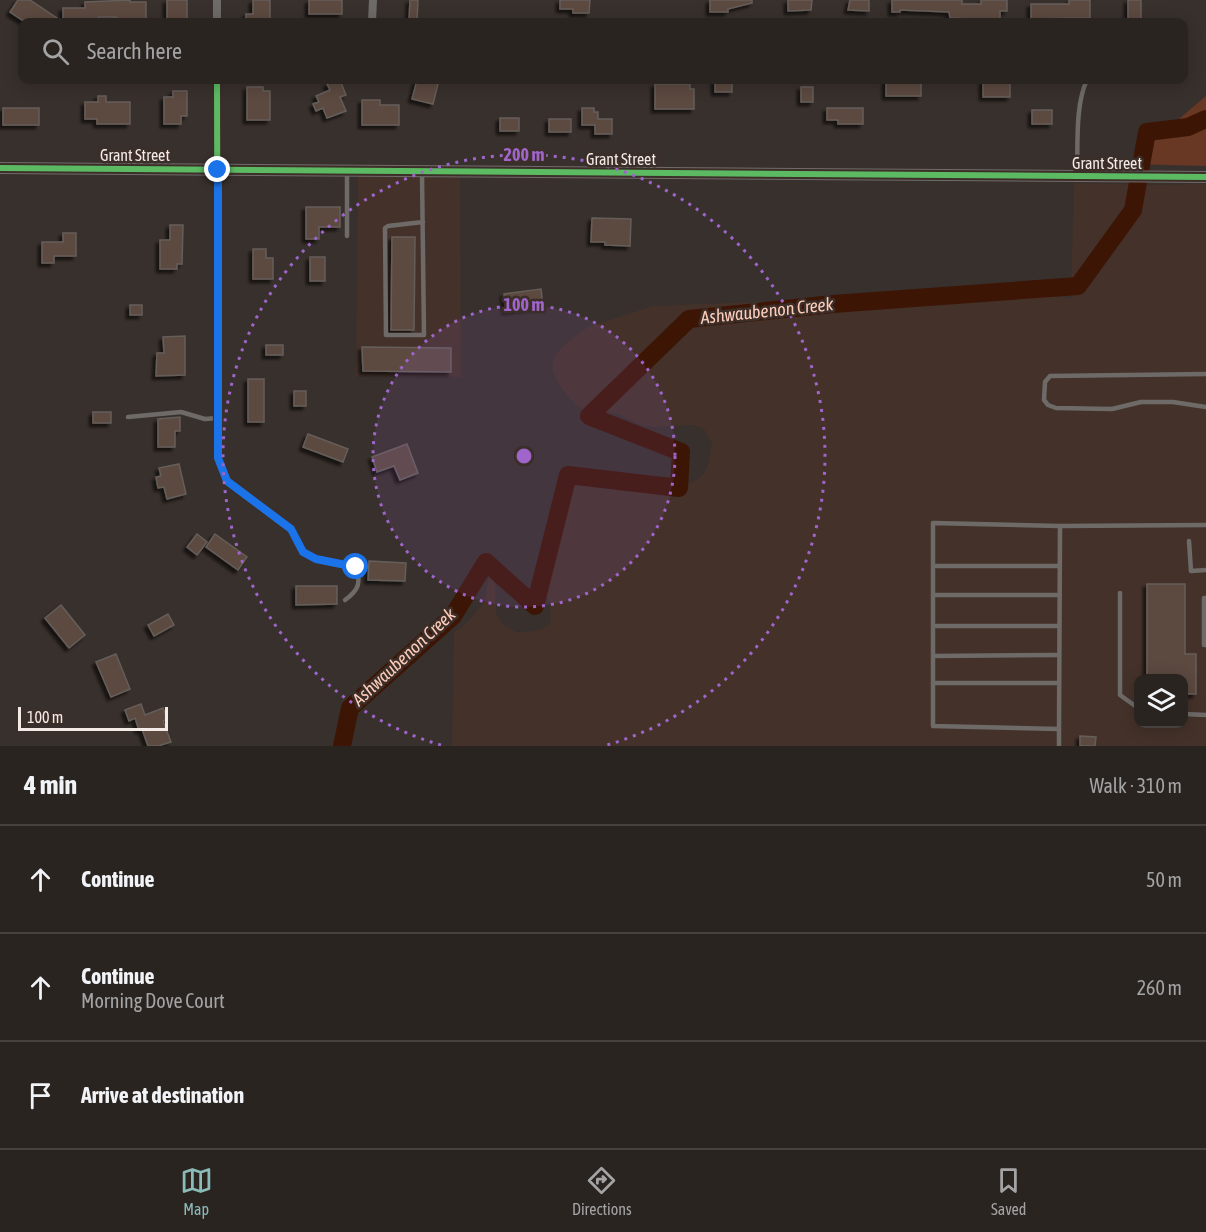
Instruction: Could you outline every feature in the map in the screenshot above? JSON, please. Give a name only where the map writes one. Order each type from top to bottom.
[{"type":"street","points":[[217,0],[217,18]]},
{"type":"street","points":[[372,18],[373,0]]},
{"type":"street","points":[[217,84],[218,458],[227,481],[291,529]]},
{"type":"street","name":"Grant Street","points":[[0,168],[1206,177]]},
{"type":"lane","points":[[1077,176],[1080,107],[1084,84]]},
{"type":"lane","points":[[347,171],[348,236]]},
{"type":"lane","points":[[422,171],[423,222],[424,336],[386,335],[385,228],[423,222]]},
{"type":"lane","points":[[1206,374],[1050,376],[1045,382],[1044,400],[1048,405],[1056,408],[1112,410],[1141,402],[1173,402],[1206,407]]},
{"type":"lane","points":[[128,417],[181,412],[205,419],[218,418]]},
{"type":"lane","points":[[1059,729],[933,726],[933,523],[1060,526],[1206,525]]},
{"type":"lane","points":[[1059,746],[1060,526]]},
{"type":"lane","points":[[291,529],[303,552],[316,559],[356,567],[360,580],[356,592],[345,600]]},
{"type":"lane","points":[[1189,541],[1191,571],[1206,570]]},
{"type":"lane","points":[[933,566],[1060,566]]},
{"type":"lane","points":[[1120,592],[1120,695],[1134,705]]},
{"type":"lane","points":[[933,595],[1060,595]]},
{"type":"lane","points":[[1206,598],[1204,598],[1204,645],[1206,645]]},
{"type":"lane","points":[[933,626],[1059,626]]},
{"type":"lane","points":[[933,656],[1059,655]]},
{"type":"lane","points":[[933,682],[1059,683]]},
{"type":"lane","points":[[1188,714],[1206,715]]},
{"type":"shaded area","points":[[1206,96],[1206,166],[1126,164]]},
{"type":"shaded area","points":[[358,176],[460,177],[461,377],[356,376]]},
{"type":"shaded area","points":[[1074,183],[1206,184],[1206,746],[452,746],[454,632],[464,626],[484,603],[489,576],[492,576],[495,581],[496,613],[502,624],[516,632],[529,632],[543,629],[551,622],[550,604],[545,592],[545,578],[572,479],[578,476],[608,483],[649,488],[684,485],[704,474],[708,464],[712,444],[704,429],[693,425],[653,427],[638,424],[619,414],[582,409],[571,400],[557,381],[553,371],[556,354],[570,340],[588,327],[653,306],[755,302],[899,305],[1032,295],[1071,298]]},
{"type":"building","points":[[18,0],[30,0],[57,18],[19,18],[10,12]]},
{"type":"building","points":[[130,0],[130,2],[146,2],[146,18],[63,18],[63,8],[85,8],[85,2]]},
{"type":"building","points":[[167,0],[187,0],[187,18],[167,18]]},
{"type":"building","points":[[253,0],[270,0],[270,18],[246,18],[246,14],[253,14]]},
{"type":"building","points":[[309,0],[342,0],[342,14],[309,14]]},
{"type":"building","points":[[410,0],[418,0],[417,18],[409,18]]},
{"type":"building","points":[[560,0],[590,0],[589,13],[573,13],[573,9],[560,9]]},
{"type":"building","points":[[710,0],[752,0],[752,3],[728,9],[728,12],[710,12]]},
{"type":"building","points":[[788,0],[812,0],[811,10],[788,11]]},
{"type":"building","points":[[850,0],[869,0],[869,11],[848,10]]},
{"type":"building","points":[[892,0],[962,0],[962,4],[981,4],[981,0],[1007,0],[1007,11],[1000,11],[1000,18],[950,18],[949,12],[900,10],[900,12],[892,12]]},
{"type":"building","points":[[1069,0],[1090,0],[1090,18],[1031,18],[1031,4],[1069,4]]},
{"type":"building","points":[[1128,0],[1141,0],[1141,18],[1128,18]]},
{"type":"building","points":[[327,84],[342,84],[346,95],[340,97],[346,111],[327,118],[323,108],[316,111],[313,104],[319,102],[316,96],[330,90]]},
{"type":"building","points":[[416,84],[438,84],[433,104],[412,99]]},
{"type":"building","points":[[655,84],[690,84],[690,89],[694,89],[694,109],[655,109]]},
{"type":"building","points":[[715,84],[732,84],[732,92],[715,92]]},
{"type":"building","points":[[886,84],[921,84],[921,96],[886,96]]},
{"type":"building","points":[[983,84],[1010,84],[1010,97],[983,97]]},
{"type":"building","points":[[247,87],[263,87],[263,91],[270,91],[270,120],[247,120]]},
{"type":"building","points":[[801,87],[813,87],[813,102],[801,102]]},
{"type":"building","points":[[173,91],[187,91],[187,116],[181,116],[181,124],[164,124],[164,97],[173,97]]},
{"type":"building","points":[[98,96],[106,96],[106,102],[130,102],[130,124],[97,124],[97,119],[85,119],[85,102],[98,102]]},
{"type":"building","points":[[362,100],[380,100],[380,105],[399,105],[399,125],[362,125]]},
{"type":"building","points":[[3,108],[39,108],[39,125],[3,125]]},
{"type":"building","points":[[582,108],[594,108],[594,112],[598,112],[598,119],[612,119],[612,134],[595,134],[595,125],[582,125]]},
{"type":"building","points":[[827,108],[863,108],[863,124],[838,124],[838,120],[827,120]]},
{"type":"building","points":[[1032,110],[1052,110],[1052,124],[1032,124]]},
{"type":"building","points":[[500,118],[519,118],[519,131],[500,131]]},
{"type":"building","points":[[549,119],[571,119],[571,132],[549,132]]},
{"type":"building","points":[[306,207],[340,207],[340,227],[319,227],[319,239],[306,239]]},
{"type":"building","points":[[592,218],[631,219],[630,246],[591,242]]},
{"type":"building","points":[[170,225],[183,225],[182,264],[177,264],[177,269],[160,269],[160,240],[170,240]]},
{"type":"building","points":[[63,233],[76,233],[76,256],[54,256],[54,263],[42,263],[42,242],[63,242]]},
{"type":"building","points":[[392,237],[415,237],[414,330],[391,330]]},
{"type":"building","points":[[253,249],[266,249],[266,258],[273,258],[273,279],[253,279]]},
{"type":"building","points":[[310,257],[325,257],[325,281],[310,281]]},
{"type":"building","points":[[541,289],[543,306],[506,311],[504,294]]},
{"type":"building","points":[[130,305],[142,305],[142,315],[130,315]]},
{"type":"building","points":[[185,336],[185,375],[156,376],[157,353],[164,353],[163,337]]},
{"type":"building","points":[[266,345],[283,345],[283,355],[266,355]]},
{"type":"building","points":[[362,347],[451,348],[451,372],[363,371]]},
{"type":"building","points":[[248,379],[264,379],[264,422],[248,422]]},
{"type":"building","points":[[294,391],[306,391],[306,406],[294,406]]},
{"type":"building","points":[[93,412],[111,412],[111,423],[93,423]]},
{"type":"building","points":[[180,417],[180,431],[175,431],[175,447],[158,447],[158,419]]},
{"type":"building","points":[[308,434],[348,449],[343,462],[303,447]]},
{"type":"building","points":[[407,444],[418,473],[400,480],[394,466],[377,472],[372,457]]},
{"type":"building","points":[[179,464],[186,494],[167,499],[164,487],[158,488],[156,477],[161,476],[159,468]]},
{"type":"building","points":[[197,534],[207,542],[197,555],[187,547]]},
{"type":"building","points":[[215,534],[247,557],[238,570],[206,547]]},
{"type":"building","points":[[369,561],[406,563],[405,581],[368,580]]},
{"type":"building","points":[[1147,584],[1185,584],[1185,654],[1196,654],[1196,694],[1188,694],[1188,674],[1147,674]]},
{"type":"building","points":[[296,586],[337,586],[337,604],[296,605]]},
{"type":"building","points":[[61,605],[85,635],[69,648],[45,618]]},
{"type":"building","points":[[168,614],[174,625],[154,636],[148,625]]},
{"type":"building","points":[[116,654],[130,689],[111,697],[96,662]]},
{"type":"building","points":[[141,704],[145,715],[163,708],[167,719],[163,721],[171,742],[148,746],[135,718],[129,721],[125,710]]},
{"type":"building","points":[[1080,736],[1096,737],[1095,746],[1080,746]]},
{"type":"waterway","name":"Ashwaubenon Creek","points":[[342,746],[350,708],[453,616],[486,562],[535,606],[568,475],[679,488],[681,452],[589,416],[689,319],[833,304],[1078,286],[1133,210],[1147,132],[1188,127],[1206,119]]},
{"type":"cycle path","points":[[217,84],[218,458],[227,481],[291,529]]},
{"type":"cycle path","points":[[0,168],[1206,177]]},
{"type":"route","points":[[218,170],[218,458],[227,481],[291,529],[303,552],[316,559],[356,567]]}]
